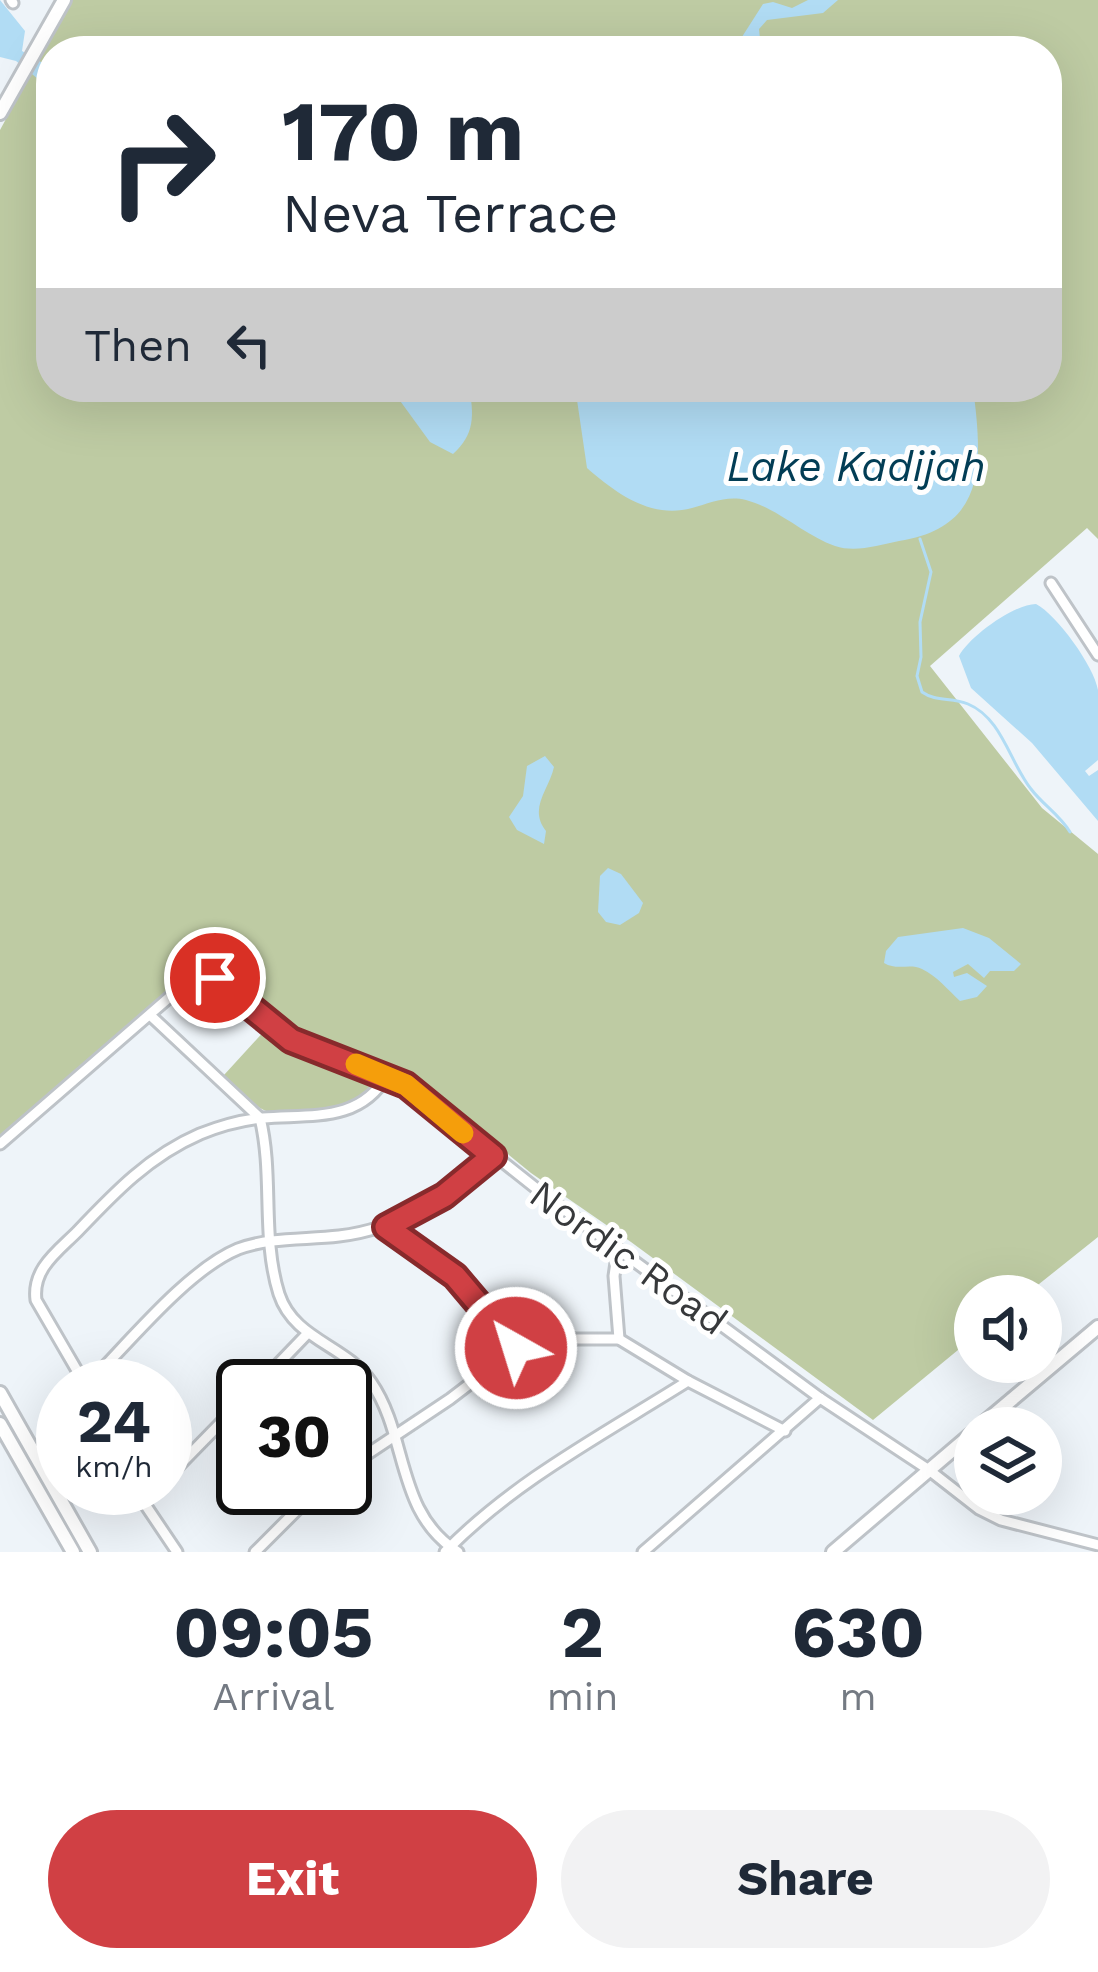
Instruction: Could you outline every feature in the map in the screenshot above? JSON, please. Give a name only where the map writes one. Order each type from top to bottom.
[{"type":"main road","points":[[42,36],[64,0]]},
{"type":"main road","points":[[0,113],[36,46]]},
{"type":"main road","points":[[1003,1407],[1098,1327]]},
{"type":"main road","points":[[0,1393],[90,1552]]},
{"type":"main road","points":[[0,1424],[73,1552]]},
{"type":"main road","points":[[833,1552],[954,1448]]},
{"type":"street","points":[[1051,583],[1098,655]]},
{"type":"street","name":"Nordic Road","points":[[150,1015],[187,982],[208,977],[222,981],[291,1040],[415,1091],[618,1249],[979,1509],[1001,1520],[1098,1545]]},
{"type":"street","points":[[0,1144],[150,1015],[260,1118],[269,1241],[282,1302],[307,1334],[363,1371],[380,1396],[416,1508],[451,1550],[486,1512],[523,1485],[688,1381]]},
{"type":"street","points":[[70,1359],[38,1306],[34,1284],[44,1265],[123,1184],[150,1162],[206,1132],[260,1118],[321,1117],[347,1110],[376,1092],[387,1076]]},
{"type":"street","points":[[113,1359],[200,1272],[242,1247],[386,1227],[444,1196],[493,1156]]},
{"type":"street","points":[[386,1227],[455,1276],[516,1348]]},
{"type":"street","points":[[618,1249],[614,1276],[619,1339]]},
{"type":"street","points":[[283,1359],[307,1334]]},
{"type":"street","points":[[372,1450],[516,1348],[550,1339],[619,1339],[785,1431]]},
{"type":"street","points":[[643,1552],[820,1398]]},
{"type":"street","points":[[192,1452],[216,1428]]},
{"type":"street","points":[[151,1515],[177,1552]]},
{"type":"street","points":[[255,1552],[292,1515]]},
{"type":"green space","points":[[71,0],[1098,0],[1098,539],[1087,528],[930,666],[1042,808],[1098,854],[1098,1237],[1050,1275],[954,1275],[954,1353],[873,1420],[531,1173],[406,1071],[298,1034],[205,958],[0,1135],[0,130],[36,64],[36,402],[1062,402],[1062,36],[51,36]]},
{"type":"green space","points":[[268,1027],[299,1049],[372,1074],[378,1085],[321,1112],[288,1115],[260,1108],[224,1075]]},
{"type":"water","points":[[0,0],[25,31],[22,51],[36,59],[36,77],[16,61],[0,57]]},
{"type":"water","points":[[808,0],[838,0],[823,13],[767,20],[760,36],[743,36],[763,4],[792,8]]},
{"type":"water","points":[[401,402],[471,402],[471,424],[453,454],[430,442]]},
{"type":"water","name":"Lake Kadijah","points":[[577,402],[974,402],[977,464],[964,505],[950,521],[928,533],[859,549],[824,541],[746,500],[725,499],[677,511],[649,507],[623,495],[587,468]]},
{"type":"water","points":[[1036,604],[1073,642],[1098,690],[1098,760],[1085,771],[1089,776],[1098,770],[1098,821],[1032,743],[971,688],[959,656],[993,623]]},
{"type":"water","points":[[545,756],[554,767],[539,807],[546,831],[544,844],[517,830],[509,817],[523,796],[527,766]]},
{"type":"water","points":[[608,868],[621,874],[643,903],[639,913],[620,925],[606,922],[598,912],[600,876]]},
{"type":"water","points":[[963,928],[989,938],[1021,964],[1014,971],[990,971],[984,978],[968,964],[953,972],[954,977],[967,973],[987,986],[977,997],[960,1001],[922,969],[884,963],[886,951],[898,937]]},
{"type":"waterway","points":[[920,539],[931,572],[920,622],[917,676],[922,692],[980,711],[997,730],[1031,789],[1070,832]]},
{"type":"slow traffic","points":[[356,1064],[406,1085],[463,1133]]},
{"type":"route","points":[[215,978],[291,1040],[406,1085],[493,1156],[444,1196],[386,1227],[455,1276],[516,1348]]}]
